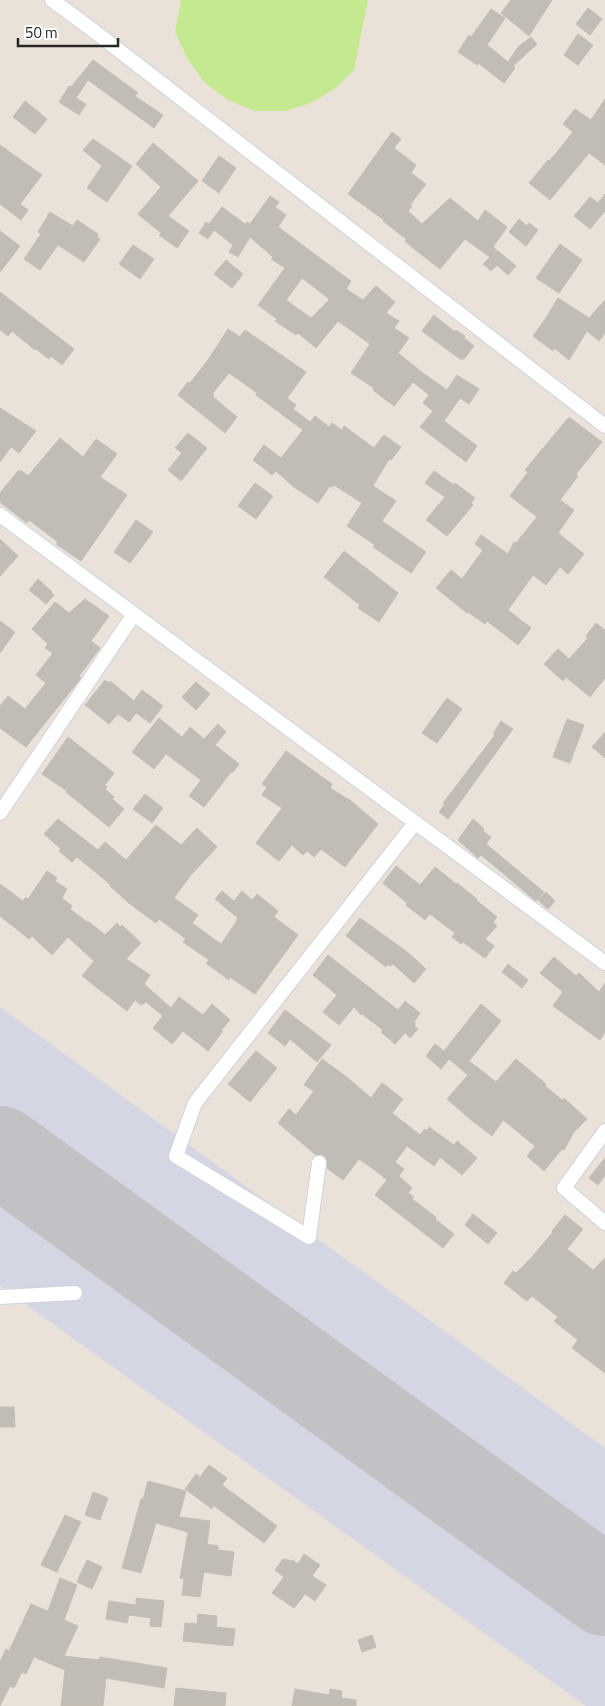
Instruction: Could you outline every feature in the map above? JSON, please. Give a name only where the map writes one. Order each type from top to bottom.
[{"type":"street","points":[[52,0],[605,426]]},
{"type":"street","points":[[0,515],[605,963]]},
{"type":"street","points":[[0,813],[134,614]]},
{"type":"street","points":[[318,1163],[309,1237],[176,1156],[195,1103],[415,823]]},
{"type":"street","points":[[605,1131],[564,1188],[605,1223]]},
{"type":"street","points":[[0,1297],[75,1293]]},
{"type":"shaded area","points":[[0,1007],[605,1448],[605,1706],[586,1706],[0,1286]]},
{"type":"green space","points":[[181,0],[368,0],[354,70],[336,88],[313,102],[286,111],[255,111],[228,100],[205,83],[187,58],[175,32]]},
{"type":"building","points":[[511,0],[552,0],[529,36],[501,13]]},
{"type":"building","points":[[588,8],[602,19],[590,35],[576,24]]},
{"type":"building","points":[[491,9],[505,18],[487,45],[508,62],[518,47],[531,37],[537,44],[513,66],[515,68],[504,83],[478,63],[477,65],[458,52],[469,35],[471,37]]},
{"type":"building","points":[[578,34],[593,45],[578,65],[564,55]]},
{"type":"building","points":[[93,60],[138,93],[135,96],[163,115],[154,128],[88,80],[76,98],[86,104],[79,115],[59,102],[69,86],[71,87]]},
{"type":"building","points":[[605,99],[605,165],[589,153],[550,200],[529,183],[573,132],[563,124],[575,109],[591,120]]},
{"type":"building","points":[[25,101],[47,119],[35,134],[13,117]]},
{"type":"building","points":[[392,132],[401,139],[394,148],[416,165],[411,173],[426,184],[410,205],[412,206],[408,211],[422,224],[450,198],[478,221],[485,210],[507,227],[493,247],[516,266],[508,275],[497,265],[491,271],[483,264],[490,257],[465,239],[440,269],[405,241],[406,239],[384,220],[348,194]]},
{"type":"building","points":[[93,139],[132,166],[107,202],[87,188],[102,166],[83,150]]},
{"type":"building","points":[[153,143],[198,181],[168,216],[189,231],[177,248],[159,235],[161,233],[138,214],[161,187],[136,164]]},
{"type":"building","points":[[0,145],[42,175],[20,204],[28,210],[21,220],[0,204]]},
{"type":"building","points":[[219,156],[236,168],[219,193],[202,181]]},
{"type":"building","points":[[605,194],[605,211],[590,229],[574,216],[590,197],[598,203]]},
{"type":"building","points":[[270,196],[279,202],[275,207],[286,215],[278,227],[351,281],[346,289],[363,300],[376,286],[395,302],[386,313],[399,321],[394,328],[409,338],[398,353],[447,390],[457,375],[479,389],[469,404],[460,398],[444,421],[477,446],[466,462],[420,427],[433,411],[423,403],[429,395],[413,382],[394,406],[373,390],[374,388],[351,373],[370,344],[338,321],[316,348],[298,333],[296,335],[275,321],[277,319],[258,305],[285,268],[271,259],[273,257],[250,237],[238,257],[229,252],[233,245],[214,230],[208,239],[199,233],[206,222],[209,224],[222,207],[245,224],[247,222],[250,224]],"holes":[[[302,278],[329,300],[311,318],[286,300]]]},
{"type":"building","points":[[50,212],[73,226],[77,220],[98,234],[97,237],[100,239],[84,262],[58,245],[40,270],[24,259],[41,234],[38,232]]},
{"type":"building","points":[[519,219],[527,226],[529,223],[538,230],[526,246],[509,232]]},
{"type":"building","points":[[0,231],[20,246],[0,272]]},
{"type":"building","points":[[560,244],[582,260],[559,293],[536,278]]},
{"type":"building","points":[[133,245],[154,259],[140,279],[119,264]]},
{"type":"building","points":[[226,260],[243,274],[232,288],[214,274]]},
{"type":"building","points":[[0,292],[74,349],[62,365],[51,356],[49,359],[35,350],[12,331],[8,336],[0,330]]},
{"type":"building","points":[[558,298],[589,318],[605,300],[605,333],[599,341],[587,331],[569,360],[554,348],[553,351],[533,336]]},
{"type":"building","points":[[434,315],[455,332],[456,330],[465,336],[464,338],[474,346],[464,359],[460,359],[422,331]]},
{"type":"building","points":[[228,329],[240,337],[245,330],[306,372],[287,398],[296,405],[293,409],[310,422],[315,416],[329,427],[332,423],[342,430],[344,426],[374,448],[384,435],[401,447],[391,460],[389,459],[373,486],[396,501],[382,521],[426,552],[411,573],[373,547],[375,545],[347,526],[362,503],[334,485],[333,487],[330,486],[318,503],[294,487],[276,471],[272,475],[253,460],[264,445],[281,458],[303,430],[256,395],[257,393],[229,373],[212,394],[214,395],[213,397],[237,417],[225,433],[178,395],[208,360]]},
{"type":"building","points":[[0,408],[36,431],[19,453],[11,447],[0,462]]},
{"type":"building","points":[[569,417],[602,442],[576,474],[578,476],[560,500],[574,510],[558,533],[584,554],[568,574],[560,567],[546,585],[533,575],[508,610],[531,628],[518,645],[487,621],[485,624],[467,613],[436,588],[451,570],[462,579],[483,550],[475,544],[481,535],[508,554],[514,542],[516,543],[537,517],[510,496],[528,472],[525,470]]},
{"type":"building","points":[[188,433],[207,448],[181,481],[168,470],[182,453],[175,448]]},
{"type":"building","points":[[60,438],[83,457],[96,439],[117,454],[100,477],[127,495],[81,561],[56,544],[58,542],[29,520],[27,523],[0,502],[0,493],[18,471],[22,471],[28,476]]},
{"type":"building","points":[[434,471],[454,485],[455,483],[475,498],[471,503],[473,505],[447,536],[426,520],[445,497],[425,483]]},
{"type":"building","points":[[255,483],[273,496],[256,519],[238,506]]},
{"type":"building","points":[[136,520],[153,532],[130,563],[114,552]]},
{"type":"building","points":[[0,539],[18,556],[0,576]]},
{"type":"building","points":[[344,551],[398,593],[379,622],[358,608],[360,605],[324,577]]},
{"type":"building","points":[[38,579],[54,595],[46,604],[29,590]]},
{"type":"building","points":[[85,599],[109,616],[91,641],[100,648],[79,676],[81,678],[26,747],[0,728],[0,706],[8,696],[25,709],[46,683],[36,675],[53,653],[45,648],[48,644],[32,629],[55,602],[69,613]]},
{"type":"building","points":[[0,621],[15,632],[0,653]]},
{"type":"building","points":[[596,623],[605,630],[605,678],[590,697],[566,677],[563,681],[544,664],[558,649],[569,659],[588,638],[586,636]]},
{"type":"building","points":[[105,680],[109,683],[110,681],[134,701],[142,690],[163,706],[150,723],[136,713],[129,722],[118,714],[109,724],[85,705]]},
{"type":"building","points":[[196,682],[210,694],[196,710],[182,697]]},
{"type":"building","points":[[447,698],[462,709],[437,743],[422,733]]},
{"type":"building","points":[[159,718],[182,737],[190,727],[204,739],[218,724],[226,732],[215,745],[239,764],[204,807],[189,796],[201,780],[166,754],[154,769],[132,752]]},
{"type":"building","points":[[567,719],[584,725],[570,763],[553,757]]},
{"type":"building","points":[[501,721],[513,729],[448,819],[439,812],[445,804],[443,803],[495,735],[493,734]]},
{"type":"building","points":[[605,732],[605,758],[592,747]]},
{"type":"building","points":[[68,737],[114,773],[105,785],[107,787],[105,789],[114,797],[112,799],[124,809],[109,827],[67,791],[42,774]]},
{"type":"building","points":[[286,751],[332,784],[330,788],[351,801],[378,824],[345,867],[321,849],[314,857],[307,851],[303,855],[292,845],[279,861],[256,843],[282,808],[262,795],[267,787],[262,784]]},
{"type":"building","points":[[145,794],[163,808],[152,823],[133,809]]},
{"type":"building","points":[[58,819],[98,850],[105,842],[126,860],[156,825],[181,845],[197,828],[217,847],[190,876],[174,898],[198,915],[192,923],[221,944],[238,918],[215,899],[222,891],[234,901],[242,891],[252,900],[257,894],[278,911],[274,917],[298,935],[255,994],[230,977],[229,980],[206,963],[209,960],[183,942],[186,939],[159,919],[156,923],[130,904],[111,885],[77,857],[72,862],[59,851],[61,849],[44,834]]},
{"type":"building","points":[[473,819],[491,837],[486,844],[544,892],[536,901],[481,855],[478,858],[458,840]]},
{"type":"building","points":[[396,866],[420,885],[435,867],[497,917],[493,922],[497,926],[485,939],[494,946],[485,958],[463,942],[461,944],[452,937],[455,933],[430,914],[425,920],[383,883]]},
{"type":"building","points":[[47,871],[57,878],[55,881],[67,889],[62,898],[72,906],[70,909],[105,935],[117,923],[120,927],[122,925],[141,943],[126,959],[150,975],[144,984],[171,1008],[179,997],[203,1015],[212,1004],[230,1020],[221,1030],[223,1031],[208,1051],[183,1031],[172,1044],[153,1028],[163,1016],[146,1002],[141,1005],[135,1000],[127,1011],[82,976],[94,961],[68,937],[52,955],[32,936],[29,939],[0,916],[0,884],[23,901],[26,897],[28,899]]},
{"type":"building","points":[[546,892],[555,901],[548,909],[538,900]]},
{"type":"building","points":[[360,918],[406,951],[426,969],[414,983],[393,964],[391,966],[388,964],[386,967],[346,936]]},
{"type":"building","points":[[328,955],[398,1010],[405,1001],[420,1013],[414,1022],[416,1024],[414,1026],[418,1029],[410,1038],[405,1033],[395,1044],[381,1032],[383,1030],[361,1015],[354,1007],[339,1025],[323,1012],[337,995],[313,975]]},
{"type":"building","points":[[554,957],[576,976],[579,973],[599,992],[605,983],[605,1032],[600,1040],[553,1006],[563,992],[540,973]]},
{"type":"building","points":[[508,964],[528,980],[522,988],[502,972]]},
{"type":"building","points":[[481,1004],[501,1021],[469,1061],[496,1082],[516,1059],[546,1084],[545,1086],[562,1100],[564,1098],[587,1119],[574,1132],[564,1150],[562,1149],[544,1171],[527,1156],[535,1146],[503,1120],[492,1136],[447,1099],[468,1075],[449,1059],[441,1069],[426,1056],[435,1044],[444,1051]]},
{"type":"building","points":[[285,1010],[331,1045],[317,1062],[290,1039],[285,1046],[268,1033]]},
{"type":"building","points":[[256,1051],[277,1068],[250,1102],[228,1084]]},
{"type":"building","points":[[322,1059],[371,1098],[382,1083],[403,1099],[392,1113],[420,1135],[425,1129],[427,1131],[429,1127],[454,1145],[457,1141],[477,1158],[462,1175],[440,1157],[434,1166],[407,1146],[395,1162],[404,1169],[399,1176],[412,1188],[408,1193],[414,1197],[412,1199],[436,1217],[435,1219],[454,1234],[443,1248],[375,1195],[387,1180],[376,1171],[359,1159],[343,1180],[327,1168],[325,1156],[321,1154],[316,1155],[278,1123],[289,1109],[296,1115],[314,1091],[304,1085]]},
{"type":"building","points":[[605,1158],[605,1176],[598,1185],[589,1178]]},
{"type":"building","points":[[473,1214],[497,1233],[488,1244],[465,1225]]},
{"type":"building","points":[[565,1215],[583,1229],[567,1249],[593,1270],[605,1258],[605,1373],[572,1348],[578,1340],[554,1321],[558,1317],[532,1296],[527,1301],[504,1283],[513,1271],[516,1273],[532,1257]]},
{"type":"building","points":[[0,1407],[14,1407],[15,1427],[0,1427]]},
{"type":"building","points":[[209,1465],[227,1478],[222,1485],[277,1526],[264,1543],[213,1505],[212,1509],[185,1489],[196,1474],[200,1477]]},
{"type":"building","points":[[148,1481],[186,1491],[179,1517],[210,1521],[207,1544],[218,1546],[218,1550],[234,1552],[231,1576],[204,1572],[200,1597],[182,1595],[184,1579],[180,1578],[188,1532],[156,1523],[141,1573],[122,1568],[141,1499],[143,1499]]},
{"type":"building","points":[[93,1492],[108,1498],[100,1520],[85,1515]]},
{"type":"building","points":[[65,1515],[81,1522],[57,1572],[41,1565]]},
{"type":"building","points":[[304,1554],[320,1565],[312,1576],[326,1585],[315,1601],[305,1594],[294,1608],[272,1593],[284,1577],[275,1570],[283,1559],[294,1561],[298,1564]]},
{"type":"building","points":[[87,1560],[102,1567],[92,1589],[77,1582]]},
{"type":"building","points":[[60,1578],[77,1585],[64,1620],[78,1626],[64,1656],[99,1660],[100,1657],[167,1668],[164,1688],[106,1678],[103,1706],[61,1706],[65,1670],[34,1657],[26,1674],[22,1672],[14,1688],[10,1686],[0,1706],[0,1662],[6,1649],[9,1651],[31,1604],[48,1611]]},
{"type":"building","points":[[136,1598],[164,1601],[161,1627],[150,1626],[151,1618],[129,1615],[127,1623],[106,1619],[109,1601],[136,1605]]},
{"type":"building","points":[[198,1614],[217,1616],[216,1627],[235,1629],[233,1646],[183,1641],[185,1623],[197,1624]]},
{"type":"building","points":[[372,1635],[376,1647],[362,1652],[358,1640]]},
{"type":"building","points":[[176,1688],[226,1693],[225,1706],[174,1706]]},
{"type":"building","points":[[295,1689],[329,1695],[330,1689],[342,1691],[341,1698],[356,1700],[356,1706],[292,1706]]},
{"type":"runway","points":[[0,1151],[605,1591]]}]
